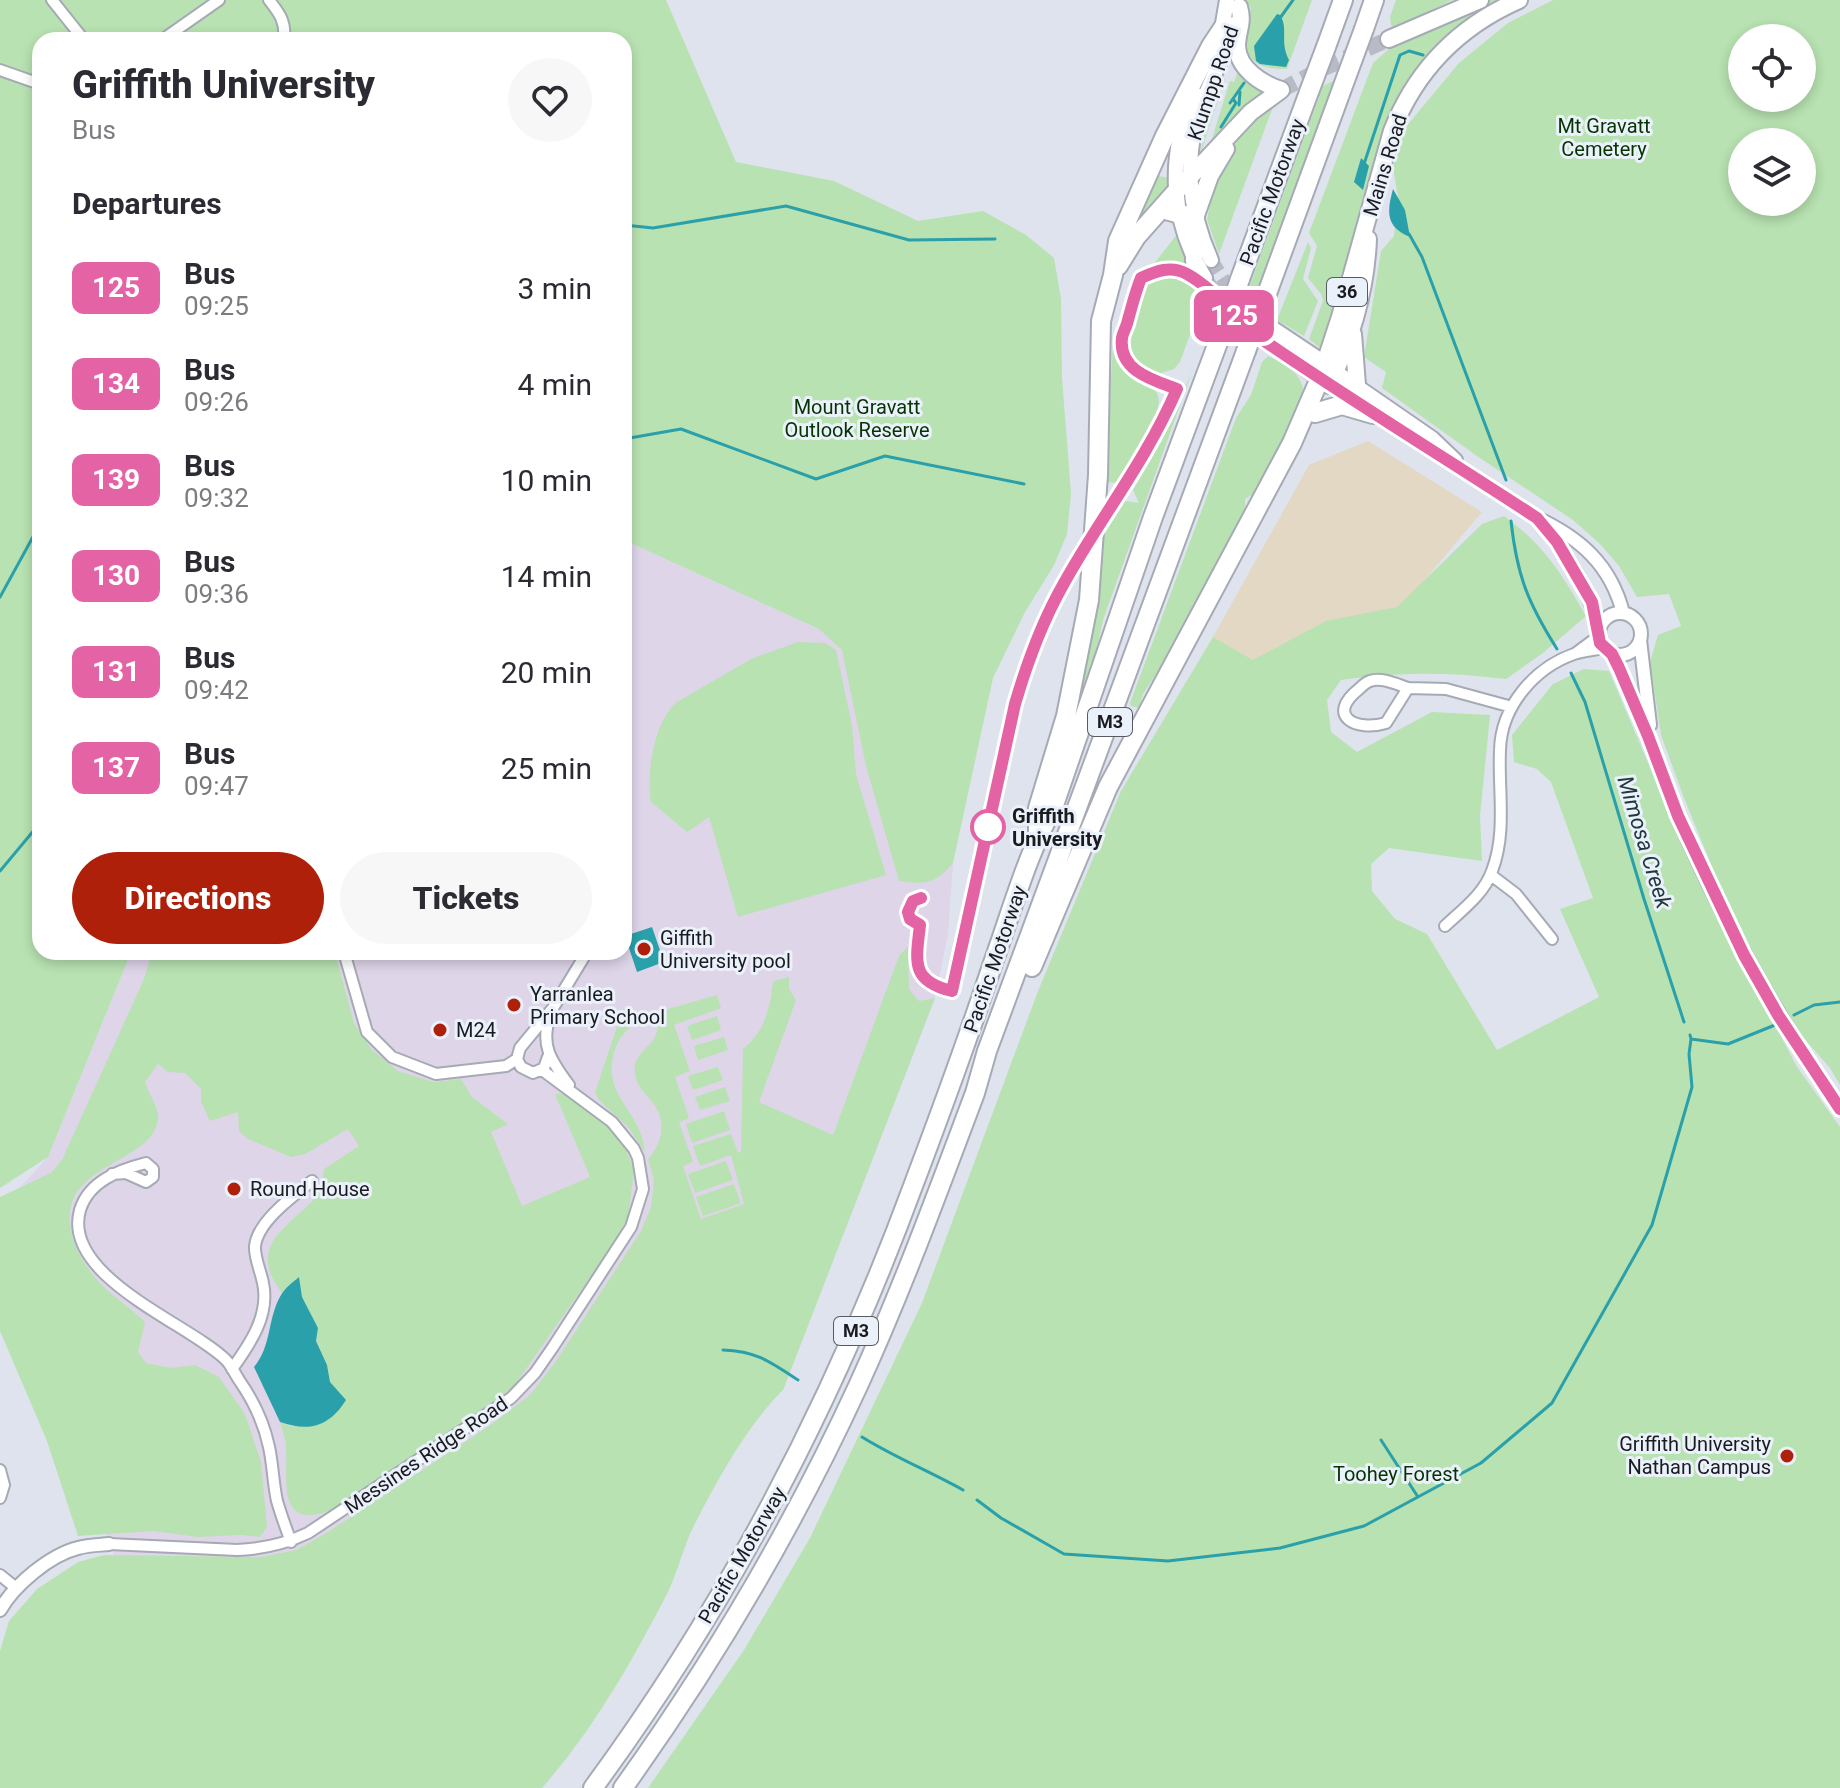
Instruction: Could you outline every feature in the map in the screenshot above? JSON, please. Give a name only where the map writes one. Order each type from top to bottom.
[{"type":"highway","name":"Pacific Motorway","points":[[593,1788],[665,1683],[733,1575],[771,1508],[864,1313],[913,1188],[1037,835],[1054,805],[1153,517],[1343,0]]},
{"type":"highway","name":"Pacific Motorway","points":[[623,1788],[724,1636],[793,1517],[884,1326],[975,1093],[987,1051],[1374,0]]},
{"type":"highway","points":[[1037,835],[1038,808],[1075,678],[1089,600],[1098,475],[1101,321],[1118,241],[1165,136],[1223,28]]},
{"type":"highway","points":[[1113,275],[1136,237],[1178,213],[1175,193]]},
{"type":"highway","points":[[1292,443],[1315,413],[1327,374]]},
{"type":"highway","points":[[975,1093],[988,1078],[1076,858],[1108,787],[1327,374]]},
{"type":"highway","points":[[1315,413],[1342,405],[1373,414]]},
{"type":"main road","points":[[1389,39],[1480,0]]},
{"type":"main road","name":"Mains Road","points":[[1327,374],[1392,131],[1416,83],[1441,52],[1466,30],[1519,0]]},
{"type":"main road","points":[[1175,193],[1238,125],[1281,90],[1261,81],[1242,61],[1237,49],[1242,17],[1235,2]]},
{"type":"main road","name":"Klumpp Road","points":[[1175,193],[1179,138],[1235,2]]},
{"type":"main road","name":"Klumpp Road","points":[[1211,260],[1178,213],[1190,176],[1197,117],[1227,47],[1235,2]]},
{"type":"main road","points":[[1205,278],[1194,261],[1178,213],[1210,176],[1235,137],[1238,125]]},
{"type":"main road","points":[[1269,335],[1327,374],[1351,329],[1367,261],[1368,221]]},
{"type":"main road","points":[[1351,329],[1356,339],[1354,370],[1357,385]]},
{"type":"street","points":[[52,0],[78,32]]},
{"type":"street","points":[[173,32],[219,0]]},
{"type":"street","points":[[269,0],[280,14],[286,26],[285,32]]},
{"type":"street","points":[[0,70],[32,81]]},
{"type":"street","points":[[1327,374],[1357,385],[1433,438],[1473,476]]},
{"type":"street","points":[[1327,374],[1373,414],[1537,518],[1568,533],[1591,553],[1610,580],[1623,613],[1639,624],[1647,713],[1655,752]]},
{"type":"street","points":[[1537,518],[1576,571],[1592,602],[1603,642],[1655,752],[1678,816],[1753,972],[1840,1109]]},
{"type":"street","points":[[1603,642],[1611,615],[1623,613]]},
{"type":"street","points":[[1603,642],[1626,655],[1637,647],[1640,640]]},
{"type":"street","points":[[1445,926],[1476,896],[1491,875],[1499,838],[1502,790],[1500,750],[1503,728],[1512,707],[1528,684],[1549,667],[1603,642]]},
{"type":"street","points":[[1408,688],[1386,723],[1373,727],[1360,726],[1343,712],[1349,696],[1368,681],[1385,680],[1408,688],[1446,689],[1512,707]]},
{"type":"street","points":[[1491,875],[1516,894],[1552,939]]},
{"type":"street","points":[[346,960],[367,1032],[392,1057],[436,1074],[506,1066],[517,1059]]},
{"type":"street","points":[[553,1008],[547,1022],[547,1052],[542,1070],[527,1072],[517,1059],[518,1052],[553,1008],[582,960]]},
{"type":"street","points":[[526,1043],[538,1042],[547,1052]]},
{"type":"street","name":"Messines Ridge Road","points":[[547,1052],[575,1092]]},
{"type":"street","name":"Messines Ridge Road","points":[[0,1610],[16,1588],[34,1572],[76,1548],[109,1544],[254,1550],[291,1542],[511,1398],[544,1360],[622,1243],[643,1189],[638,1158],[621,1131],[575,1092],[542,1070]]},
{"type":"street","points":[[112,1174],[98,1183],[84,1200],[78,1219],[82,1239],[93,1260],[127,1294],[226,1360],[265,1430],[277,1499],[291,1542]]},
{"type":"street","points":[[232,1369],[259,1326],[263,1313],[266,1294],[255,1247],[265,1222],[312,1181]]},
{"type":"street","points":[[0,1470],[4,1487],[0,1498]]},
{"type":"street","points":[[0,1575],[16,1588]]},
{"type":"shaded area","points":[[1368,441],[1482,512],[1401,608],[1253,660],[1213,637],[1309,465]]},
{"type":"shaded area","points":[[632,544],[819,629],[896,592],[953,863],[948,934],[935,998],[783,1390],[157,1656],[0,1286],[0,1209],[48,1157],[128,960],[632,960]]},
{"type":"green space","name":"Mount Gravatt Outlook Reserve","points":[[0,0],[666,0],[736,162],[834,181],[918,221],[983,211],[1026,235],[1054,258],[1061,299],[1062,378],[1071,494],[1067,534],[1054,565],[1025,612],[993,678],[953,863],[929,881],[899,881],[866,766],[842,650],[819,629],[632,544],[632,32],[32,32],[32,960],[128,960],[48,1157],[0,1188]]},
{"type":"green space","points":[[1245,0],[1312,0],[1287,69],[1271,68],[1253,60],[1247,44],[1251,8]]},
{"type":"green space","points":[[1396,0],[1452,0],[1396,28],[1391,25],[1390,17]]},
{"type":"green space","points":[[1491,0],[1504,0],[1449,36],[1406,85],[1324,351],[1309,339],[1323,301],[1308,278],[1317,246],[1309,233],[1373,63],[1390,48],[1389,45]]},
{"type":"green space","name":"Mt Gravatt Cemetery","points":[[1553,0],[1840,0],[1840,1085],[1830,1068],[1802,1036],[1750,959],[1661,735],[1650,662],[1658,635],[1681,626],[1669,594],[1637,597],[1619,566],[1573,520],[1382,388],[1386,372],[1364,357],[1381,251],[1394,236],[1398,197],[1393,167],[1405,128],[1459,63],[1508,23]]},
{"type":"green space","points":[[1239,69],[1270,91],[1209,148],[1230,81],[1234,82]]},
{"type":"green space","points":[[1225,79],[1199,158],[1209,112]]},
{"type":"green space","points":[[1333,81],[1256,292],[1250,285],[1323,86]]},
{"type":"green space","points":[[1275,101],[1219,254],[1207,219],[1217,170],[1250,122]]},
{"type":"green space","points":[[1152,175],[1169,178],[1170,192],[1133,229]]},
{"type":"green space","points":[[1178,233],[1191,270],[1172,265],[1150,269]]},
{"type":"green space","points":[[1308,242],[1311,248],[1303,279],[1318,301],[1304,336],[1277,320]]},
{"type":"green space","points":[[1162,274],[1179,276],[1205,293],[1180,362],[1174,369],[1161,373],[1146,368],[1134,357],[1131,333],[1133,312],[1141,288],[1150,279]]},
{"type":"green space","points":[[1113,344],[1123,369],[1153,388],[1158,396],[1155,421],[1119,483],[1105,482]]},
{"type":"green space","points":[[1268,356],[1297,376],[1304,396],[1263,488],[1245,499],[1245,511],[1173,648],[1143,694],[1139,708],[1131,706],[1236,418],[1251,395],[1262,362]]},
{"type":"green space","points":[[1192,372],[1103,620],[1094,661],[1082,694],[1077,693],[1104,534],[1125,501],[1139,503],[1133,490],[1161,442]]},
{"type":"green space","name":"Toohey Forest","points":[[1504,516],[1551,561],[1586,616],[1543,653],[1506,679],[1424,674],[1341,680],[1327,700],[1331,732],[1357,752],[1432,712],[1490,715],[1480,816],[1482,861],[1389,848],[1371,864],[1372,891],[1395,919],[1427,934],[1497,1050],[1599,997],[1560,909],[1593,898],[1551,782],[1537,769],[1514,762],[1512,735],[1553,684],[1584,669],[1609,671],[1693,869],[1797,1067],[1840,1127],[1840,1788],[648,1788],[744,1650],[810,1538],[922,1303],[1038,991],[1121,791],[1213,637],[1253,660],[1326,621],[1397,607],[1482,524]]},
{"type":"green space","points":[[798,642],[825,643],[836,650],[852,725],[856,774],[886,875],[738,917],[709,817],[687,832],[651,802],[651,763],[657,735],[677,702],[751,659]]},
{"type":"green space","points":[[908,946],[909,989],[919,1001],[935,998],[783,1390],[756,1421],[720,1478],[690,1534],[668,1592],[611,1694],[542,1788],[0,1788],[0,1651],[9,1621],[37,1589],[78,1562],[104,1555],[261,1557],[296,1550],[489,1426],[530,1395],[556,1361],[641,1231],[651,1207],[654,1180],[648,1159],[659,1141],[661,1120],[655,1106],[638,1084],[635,1068],[638,1058],[656,1034],[658,1012],[717,995],[721,1008],[674,1025],[690,1071],[675,1077],[689,1118],[679,1122],[693,1162],[683,1166],[701,1219],[744,1204],[731,1155],[700,1166],[693,1146],[731,1134],[738,1153],[741,1152],[743,1049],[757,1035],[765,1019],[773,981],[789,977],[789,989],[796,1000],[759,1102],[833,1135],[899,956]]},
{"type":"green space","points":[[150,960],[337,960],[354,1023],[371,1049],[398,1071],[434,1082],[461,1079],[472,1097],[508,1124],[491,1132],[522,1206],[590,1177],[555,1094],[569,1093],[613,1130],[626,1149],[634,1171],[628,1217],[612,1246],[514,1386],[479,1414],[329,1511],[312,1515],[300,1513],[288,1498],[286,1444],[280,1422],[293,1427],[330,1382],[327,1365],[316,1341],[318,1328],[302,1297],[299,1278],[282,1293],[271,1275],[268,1261],[270,1248],[276,1236],[320,1192],[324,1169],[359,1146],[348,1129],[305,1154],[291,1157],[248,1139],[239,1131],[238,1112],[210,1121],[201,1102],[201,1089],[185,1073],[168,1072],[158,1064],[145,1082],[158,1112],[154,1131],[144,1144],[96,1174],[82,1187],[72,1202],[71,1231],[80,1257],[91,1272],[145,1322],[138,1352],[146,1363],[171,1368],[195,1365],[219,1377],[245,1414],[261,1462],[267,1527],[260,1537],[197,1537],[154,1531],[78,1536],[47,1441],[0,1331],[0,1197],[51,1173],[62,1160],[144,979]]},
{"type":"green space","points":[[623,1009],[644,1012],[618,1042],[612,1077],[642,1137],[645,1152],[629,1128],[599,1100],[595,1092]]},
{"type":"green space","points":[[717,1016],[721,1030],[692,1040],[687,1026]]},
{"type":"green space","points":[[724,1037],[728,1050],[698,1060],[694,1046]]},
{"type":"green space","points":[[718,1067],[723,1080],[693,1090],[688,1076]]},
{"type":"green space","points":[[725,1087],[730,1101],[700,1110],[695,1097]]},
{"type":"green space","points":[[724,1111],[730,1130],[692,1143],[686,1124]]},
{"type":"green space","points":[[726,1161],[733,1180],[695,1193],[688,1174]]},
{"type":"green space","points":[[734,1184],[741,1203],[703,1216],[696,1197]]},
{"type":"water","points":[[1277,14],[1284,25],[1289,60],[1286,67],[1256,61],[1254,46]]},
{"type":"water","points":[[1361,158],[1369,166],[1363,190],[1354,182]]},
{"type":"water","points":[[1393,189],[1405,210],[1410,237],[1396,228],[1390,218]]},
{"type":"water","name":"Giffith University pool","points":[[652,927],[664,962],[637,972],[632,957],[632,934]]},
{"type":"water","points":[[299,1277],[302,1297],[318,1328],[316,1341],[327,1365],[330,1382],[346,1400],[333,1416],[309,1427],[280,1422],[254,1367],[264,1350],[281,1295]]},
{"type":"waterway","name":"Mimosa Creek","points":[[1280,18],[1293,0]]},
{"type":"waterway","points":[[1364,164],[1400,55],[1409,51],[1423,55]]},
{"type":"waterway","points":[[1230,103],[1244,83]]},
{"type":"waterway","points":[[1239,105],[1240,92]]},
{"type":"waterway","points":[[1221,127],[1236,103],[1233,99]]},
{"type":"waterway","points":[[632,226],[653,228],[786,206],[909,240],[995,239]]},
{"type":"waterway","name":"Mimosa Creek","points":[[1409,234],[1422,257],[1506,480]]},
{"type":"waterway","points":[[632,438],[681,429],[816,479],[885,456],[1024,484]]},
{"type":"waterway","name":"Mimosa Creek","points":[[1511,521],[1525,588],[1557,649]]},
{"type":"waterway","points":[[0,597],[32,539]]},
{"type":"waterway","name":"Mimosa Creek","points":[[1571,673],[1585,702],[1684,1022]]},
{"type":"waterway","points":[[0,871],[32,833]]},
{"type":"waterway","name":"Mimosa Creek","points":[[1794,1015],[1814,1005],[1840,1002]]},
{"type":"waterway","name":"Mimosa Creek","points":[[1690,1035],[1691,1039],[1728,1044],[1775,1025]]},
{"type":"waterway","points":[[977,1500],[1001,1518],[1064,1554],[1168,1561],[1280,1548],[1364,1526],[1481,1463],[1552,1403],[1652,1225],[1692,1087],[1691,1039]]},
{"type":"waterway","points":[[723,1350],[763,1359],[798,1380]]},
{"type":"waterway","points":[[862,1437],[963,1490]]},
{"type":"waterway","points":[[1381,1440],[1418,1497]]},
{"type":"tunnel","points":[[1281,90],[1389,39]]},
{"type":"tunnel","points":[[1211,260],[1232,293],[1264,323]]},
{"type":"tunnel","points":[[1205,278],[1230,313],[1260,337]]},
{"type":"bus line","name":"125","points":[[921,898],[913,901],[908,908],[910,919],[920,925],[918,968],[924,979],[934,987],[952,991],[1025,670],[1064,584],[1145,455],[1177,389],[1139,373],[1130,366],[1124,355],[1122,335],[1128,324],[1132,299],[1141,278],[1162,270],[1179,271],[1196,280],[1252,332],[1335,390],[1537,518],[1557,542],[1592,602],[1600,643],[1612,654],[1619,668],[1678,816],[1744,955],[1778,1015],[1840,1109]]},
{"type":"place","name":"Griffith University","points":[[988,827]]},
{"type":"place","name":"Giffith University pool","points":[[644,949]]},
{"type":"place","name":"Yarranlea Primary School","points":[[514,1005]]},
{"type":"place","name":"M24","points":[[440,1030]]},
{"type":"place","name":"Round House","points":[[234,1189]]},
{"type":"place","name":"Griffith University Nathan Campus","points":[[1787,1456]]}]
